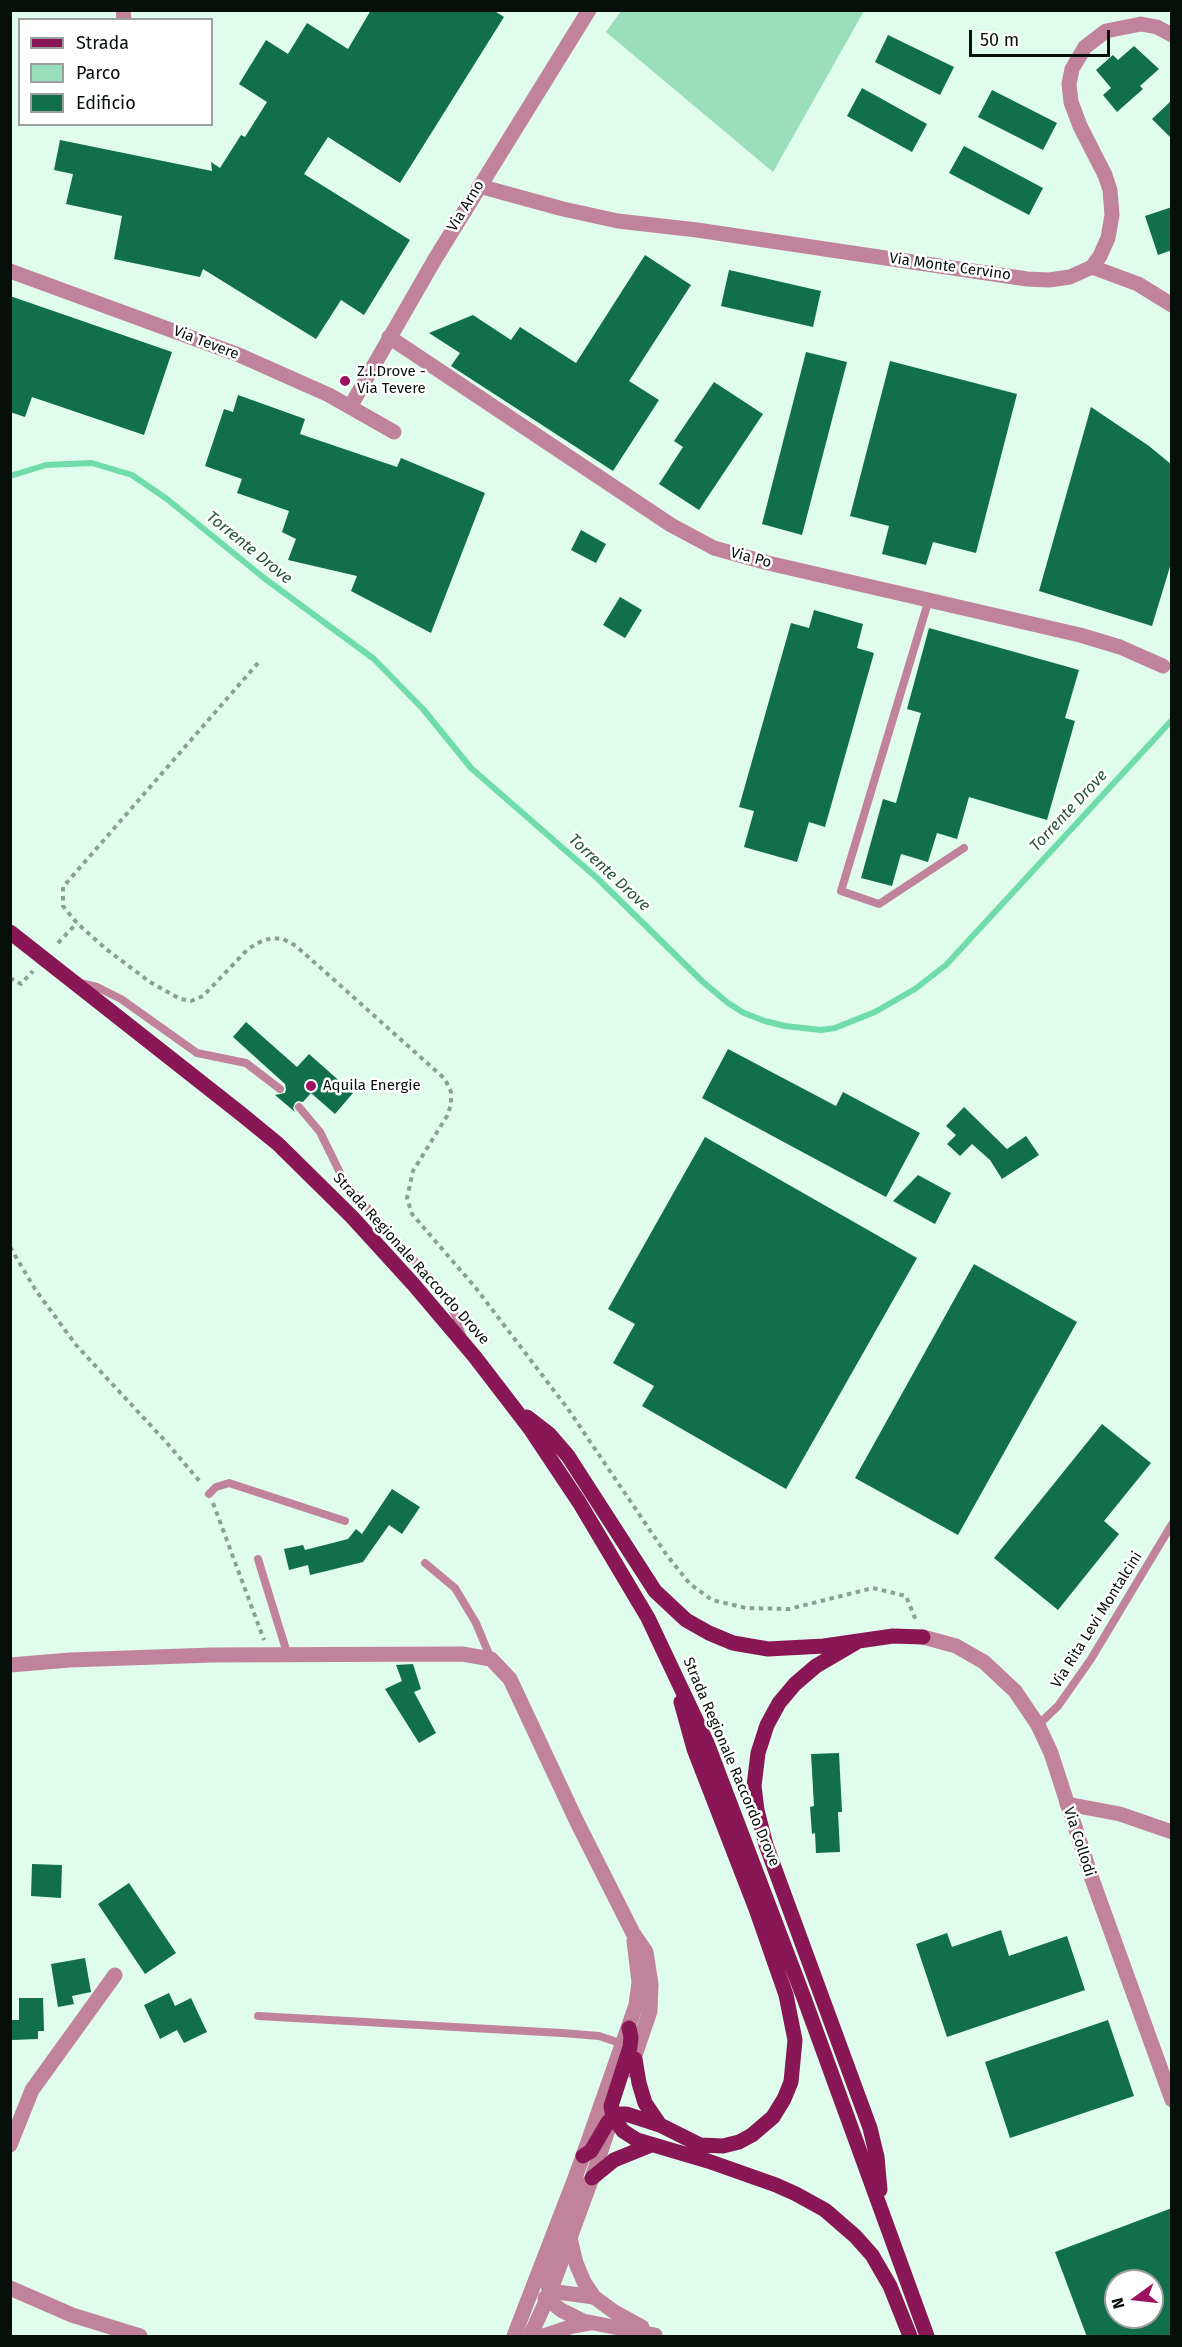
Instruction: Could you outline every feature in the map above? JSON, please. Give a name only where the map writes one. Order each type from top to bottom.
[{"type":"main road","name":"Strada Regionale Raccordo Drove","points":[[10,932],[191,1072],[278,1144],[370,1236],[463,1342],[515,1408],[547,1454],[608,1548],[648,1618],[678,1678],[733,1808],[927,2337]]},
{"type":"main road","points":[[515,1408],[549,1434],[562,1449],[648,1582],[665,1602],[686,1620],[722,1639],[756,1648],[792,1649],[893,1636],[923,1637]]},
{"type":"main road","points":[[857,1642],[810,1671],[779,1703],[767,1725],[758,1753],[754,1786],[757,1810],[766,1845],[870,2128],[878,2163],[881,2207]]},
{"type":"main road","points":[[613,2117],[626,2114],[660,2125],[694,2143],[709,2147],[730,2144],[746,2138],[767,2123],[779,2108],[791,2082],[795,2050],[792,2017],[786,1995],[694,1749],[683,1712],[678,1678]]},
{"type":"main road","points":[[583,2156],[594,2147],[613,2117],[612,2099],[631,2042],[629,2028]]},
{"type":"main road","points":[[635,2059],[645,2103],[660,2125]]},
{"type":"main road","points":[[613,2117],[629,2136],[776,2185],[825,2210],[855,2236],[872,2255],[885,2277],[910,2337]]},
{"type":"main road","points":[[592,2178],[614,2160],[651,2145]]},
{"type":"street","name":"Via Arno","points":[[350,406],[479,186],[589,10]]},
{"type":"street","points":[[1172,35],[1157,27],[1141,24],[1106,31],[1085,47],[1072,69],[1069,84],[1071,102],[1080,126],[1105,175],[1112,206],[1108,238],[1092,267],[1138,284],[1172,305]]},
{"type":"street","name":"Via Monte Cervino","points":[[479,186],[595,217],[1013,277],[1038,280],[1060,279],[1092,267]]},
{"type":"street","name":"Via Tevere","points":[[10,272],[217,346],[350,406],[394,432]]},
{"type":"street","name":"Via Po","points":[[389,337],[654,514],[700,541],[746,558],[1097,639],[1163,666]]},
{"type":"street","name":"Via Collodi","points":[[923,1637],[956,1646],[984,1662],[1015,1691],[1038,1725],[1051,1753],[1092,1880],[1172,2100]]},
{"type":"street","points":[[10,1665],[82,1659],[462,1653],[491,1659],[510,1679],[577,1822],[633,1933],[645,1952],[651,1984],[648,2017],[635,2059],[549,2295],[530,2337]]},
{"type":"street","points":[[1067,1804],[1120,1814],[1172,1832]]},
{"type":"street","points":[[517,2330],[583,2156],[636,2005],[639,1982],[633,1933]]},
{"type":"street","points":[[10,2145],[32,2090],[115,1975]]},
{"type":"street","points":[[576,2175],[577,2187],[573,2205],[547,2278],[551,2302],[573,2317],[590,2323],[658,2336]]},
{"type":"street","points":[[570,2238],[580,2273],[594,2297],[626,2319],[658,2336]]},
{"type":"street","points":[[10,2288],[72,2315],[140,2337]]},
{"type":"street","points":[[517,2330],[534,2306],[549,2295],[561,2292],[594,2297]]},
{"type":"street","points":[[543,2337],[573,2326],[590,2323]]},
{"type":"lane","points":[[929,599],[841,891],[879,904],[964,848]]},
{"type":"lane","points":[[76,983],[97,987],[122,999],[197,1053],[246,1063],[280,1089]]},
{"type":"lane","points":[[299,1107],[320,1132],[345,1183],[446,1296],[456,1317],[463,1342]]},
{"type":"lane","points":[[209,1494],[216,1487],[229,1483],[345,1521]]},
{"type":"lane","name":"Via Rita Levi Montalcini","points":[[1038,1725],[1054,1711],[1091,1659],[1171,1525]]},
{"type":"lane","points":[[258,1559],[288,1656]]},
{"type":"lane","points":[[425,1563],[456,1588],[476,1623],[491,1659]]},
{"type":"lane","points":[[258,2016],[562,2033],[599,2036],[623,2044]]},
{"type":"path","points":[[258,663],[63,887],[63,906],[77,923],[106,949],[150,982],[180,999],[191,1001],[211,990],[248,949],[260,942],[272,938],[283,939],[296,946],[445,1079],[451,1092],[451,1105],[447,1116],[413,1172],[407,1198],[412,1214],[475,1287],[568,1409],[666,1554],[690,1584],[712,1600],[746,1608],[789,1609],[873,1588],[906,1596],[923,1637]]},
{"type":"path","points":[[58,943],[77,923]]},
{"type":"path","points":[[10,978],[21,984],[36,968]]},
{"type":"path","points":[[10,1247],[35,1289],[76,1345],[167,1443],[209,1494],[269,1656]]},
{"type":"green space","points":[[621,11],[864,11],[773,172],[606,32]]},
{"type":"building","points":[[371,10],[493,10],[504,17],[400,183],[328,137],[304,174],[410,240],[364,315],[341,300],[316,339],[203,269],[200,277],[114,259],[122,216],[66,204],[73,174],[54,170],[60,140],[212,171],[211,162],[220,168],[241,135],[245,137],[267,102],[239,84],[266,40],[288,54],[307,23],[348,49]]},
{"type":"building","points":[[888,35],[954,67],[940,95],[875,62]]},
{"type":"building","points":[[1134,46],[1159,69],[1140,86],[1143,89],[1117,112],[1103,95],[1111,88],[1096,70],[1113,55],[1118,60]]},
{"type":"building","points":[[862,88],[927,124],[912,152],[847,116]]},
{"type":"building","points":[[992,90],[1057,123],[1043,150],[978,117]]},
{"type":"building","points":[[1172,100],[1172,139],[1152,119]]},
{"type":"building","points":[[964,146],[1043,188],[1029,215],[949,173]]},
{"type":"building","points":[[1172,207],[1172,250],[1158,255],[1145,216]]},
{"type":"building","points":[[645,255],[691,285],[629,381],[659,400],[613,471],[451,366],[460,353],[429,333],[473,315],[511,340],[520,327],[576,363]]},
{"type":"building","points":[[729,270],[821,291],[813,327],[721,306]]},
{"type":"building","points":[[10,296],[172,352],[144,435],[32,397],[25,417],[10,412]]},
{"type":"building","points":[[806,352],[847,362],[802,535],[762,524]]},
{"type":"building","points":[[890,361],[1017,394],[976,553],[933,542],[926,565],[882,554],[889,526],[850,516]]},
{"type":"building","points":[[714,382],[763,414],[699,510],[659,484],[683,447],[674,441]]},
{"type":"building","points":[[238,395],[305,419],[300,434],[397,467],[401,458],[485,493],[431,633],[351,591],[357,576],[288,560],[296,539],[282,532],[289,511],[237,493],[242,479],[205,466],[224,409],[233,412]]},
{"type":"building","points":[[1091,407],[1149,446],[1172,465],[1172,560],[1152,626],[1039,591]]},
{"type":"building","points":[[581,530],[606,544],[596,563],[571,550]]},
{"type":"building","points":[[620,597],[642,610],[625,638],[603,625]]},
{"type":"building","points":[[814,610],[863,624],[857,648],[874,653],[825,827],[809,822],[797,862],[744,847],[754,811],[739,807],[791,623],[809,628]]},
{"type":"building","points":[[929,628],[1079,670],[1065,718],[1075,721],[1047,820],[969,797],[957,839],[937,833],[928,862],[901,854],[892,886],[861,878],[883,799],[896,803],[921,713],[907,709]]},
{"type":"building","points":[[246,1022],[297,1067],[309,1054],[353,1093],[335,1114],[311,1093],[303,1102],[295,1103],[293,1108],[295,1112],[275,1095],[285,1093],[285,1084],[233,1037]]},
{"type":"building","points":[[728,1049],[836,1106],[843,1092],[920,1133],[886,1197],[702,1098]]},
{"type":"building","points":[[964,1107],[1007,1149],[1026,1136],[1039,1155],[1002,1179],[990,1160],[972,1144],[960,1156],[947,1144],[956,1135],[946,1126]]},
{"type":"building","points":[[705,1137],[917,1258],[786,1489],[642,1406],[654,1386],[613,1363],[635,1324],[608,1309]]},
{"type":"building","points":[[918,1175],[951,1193],[935,1224],[893,1201]]},
{"type":"building","points":[[974,1264],[1077,1322],[958,1535],[855,1478]]},
{"type":"building","points":[[1102,1424],[1151,1463],[1104,1521],[1119,1534],[1058,1610],[994,1558]]},
{"type":"building","points":[[392,1489],[420,1507],[402,1534],[389,1525],[363,1562],[310,1575],[308,1565],[289,1570],[284,1549],[303,1545],[305,1550],[348,1539],[356,1529],[362,1534]]},
{"type":"building","points":[[413,1664],[421,1689],[414,1692],[436,1733],[419,1743],[385,1689],[402,1681],[396,1665]]},
{"type":"building","points":[[839,1753],[842,1812],[838,1812],[840,1852],[816,1853],[810,1807],[814,1806],[811,1754]]},
{"type":"building","points":[[32,1864],[62,1865],[61,1898],[31,1896]]},
{"type":"building","points":[[129,1883],[176,1953],[145,1974],[98,1904]]},
{"type":"building","points":[[1001,1930],[1009,1956],[1067,1936],[1085,1990],[947,2037],[916,1944],[947,1933],[952,1947]]},
{"type":"building","points":[[85,1958],[91,1992],[72,1996],[74,2004],[58,2007],[51,1964]]},
{"type":"building","points":[[169,1993],[175,2006],[191,1998],[207,2032],[184,2043],[177,2030],[160,2039],[144,2005]]},
{"type":"building","points":[[19,1998],[43,1998],[44,2031],[38,2031],[38,2039],[12,2040],[11,2020],[19,2020]]},
{"type":"building","points":[[1108,2020],[1134,2096],[1010,2138],[985,2062]]},
{"type":"building","points":[[1172,2208],[1172,2337],[1087,2337],[1055,2252]]},
{"type":"waterway","name":"Torrente Drove","points":[[10,476],[46,465],[92,463],[132,475],[167,499],[264,578],[374,659],[423,709],[471,768],[597,878],[703,982],[744,1013],[785,1026],[821,1030],[835,1028],[875,1012],[915,989],[946,965],[1172,720]]},
{"type":"place","name":"Z.I.Drove - Via Tevere","points":[[345,381]]},
{"type":"place","name":"Aquila Energie","points":[[311,1086]]}]
